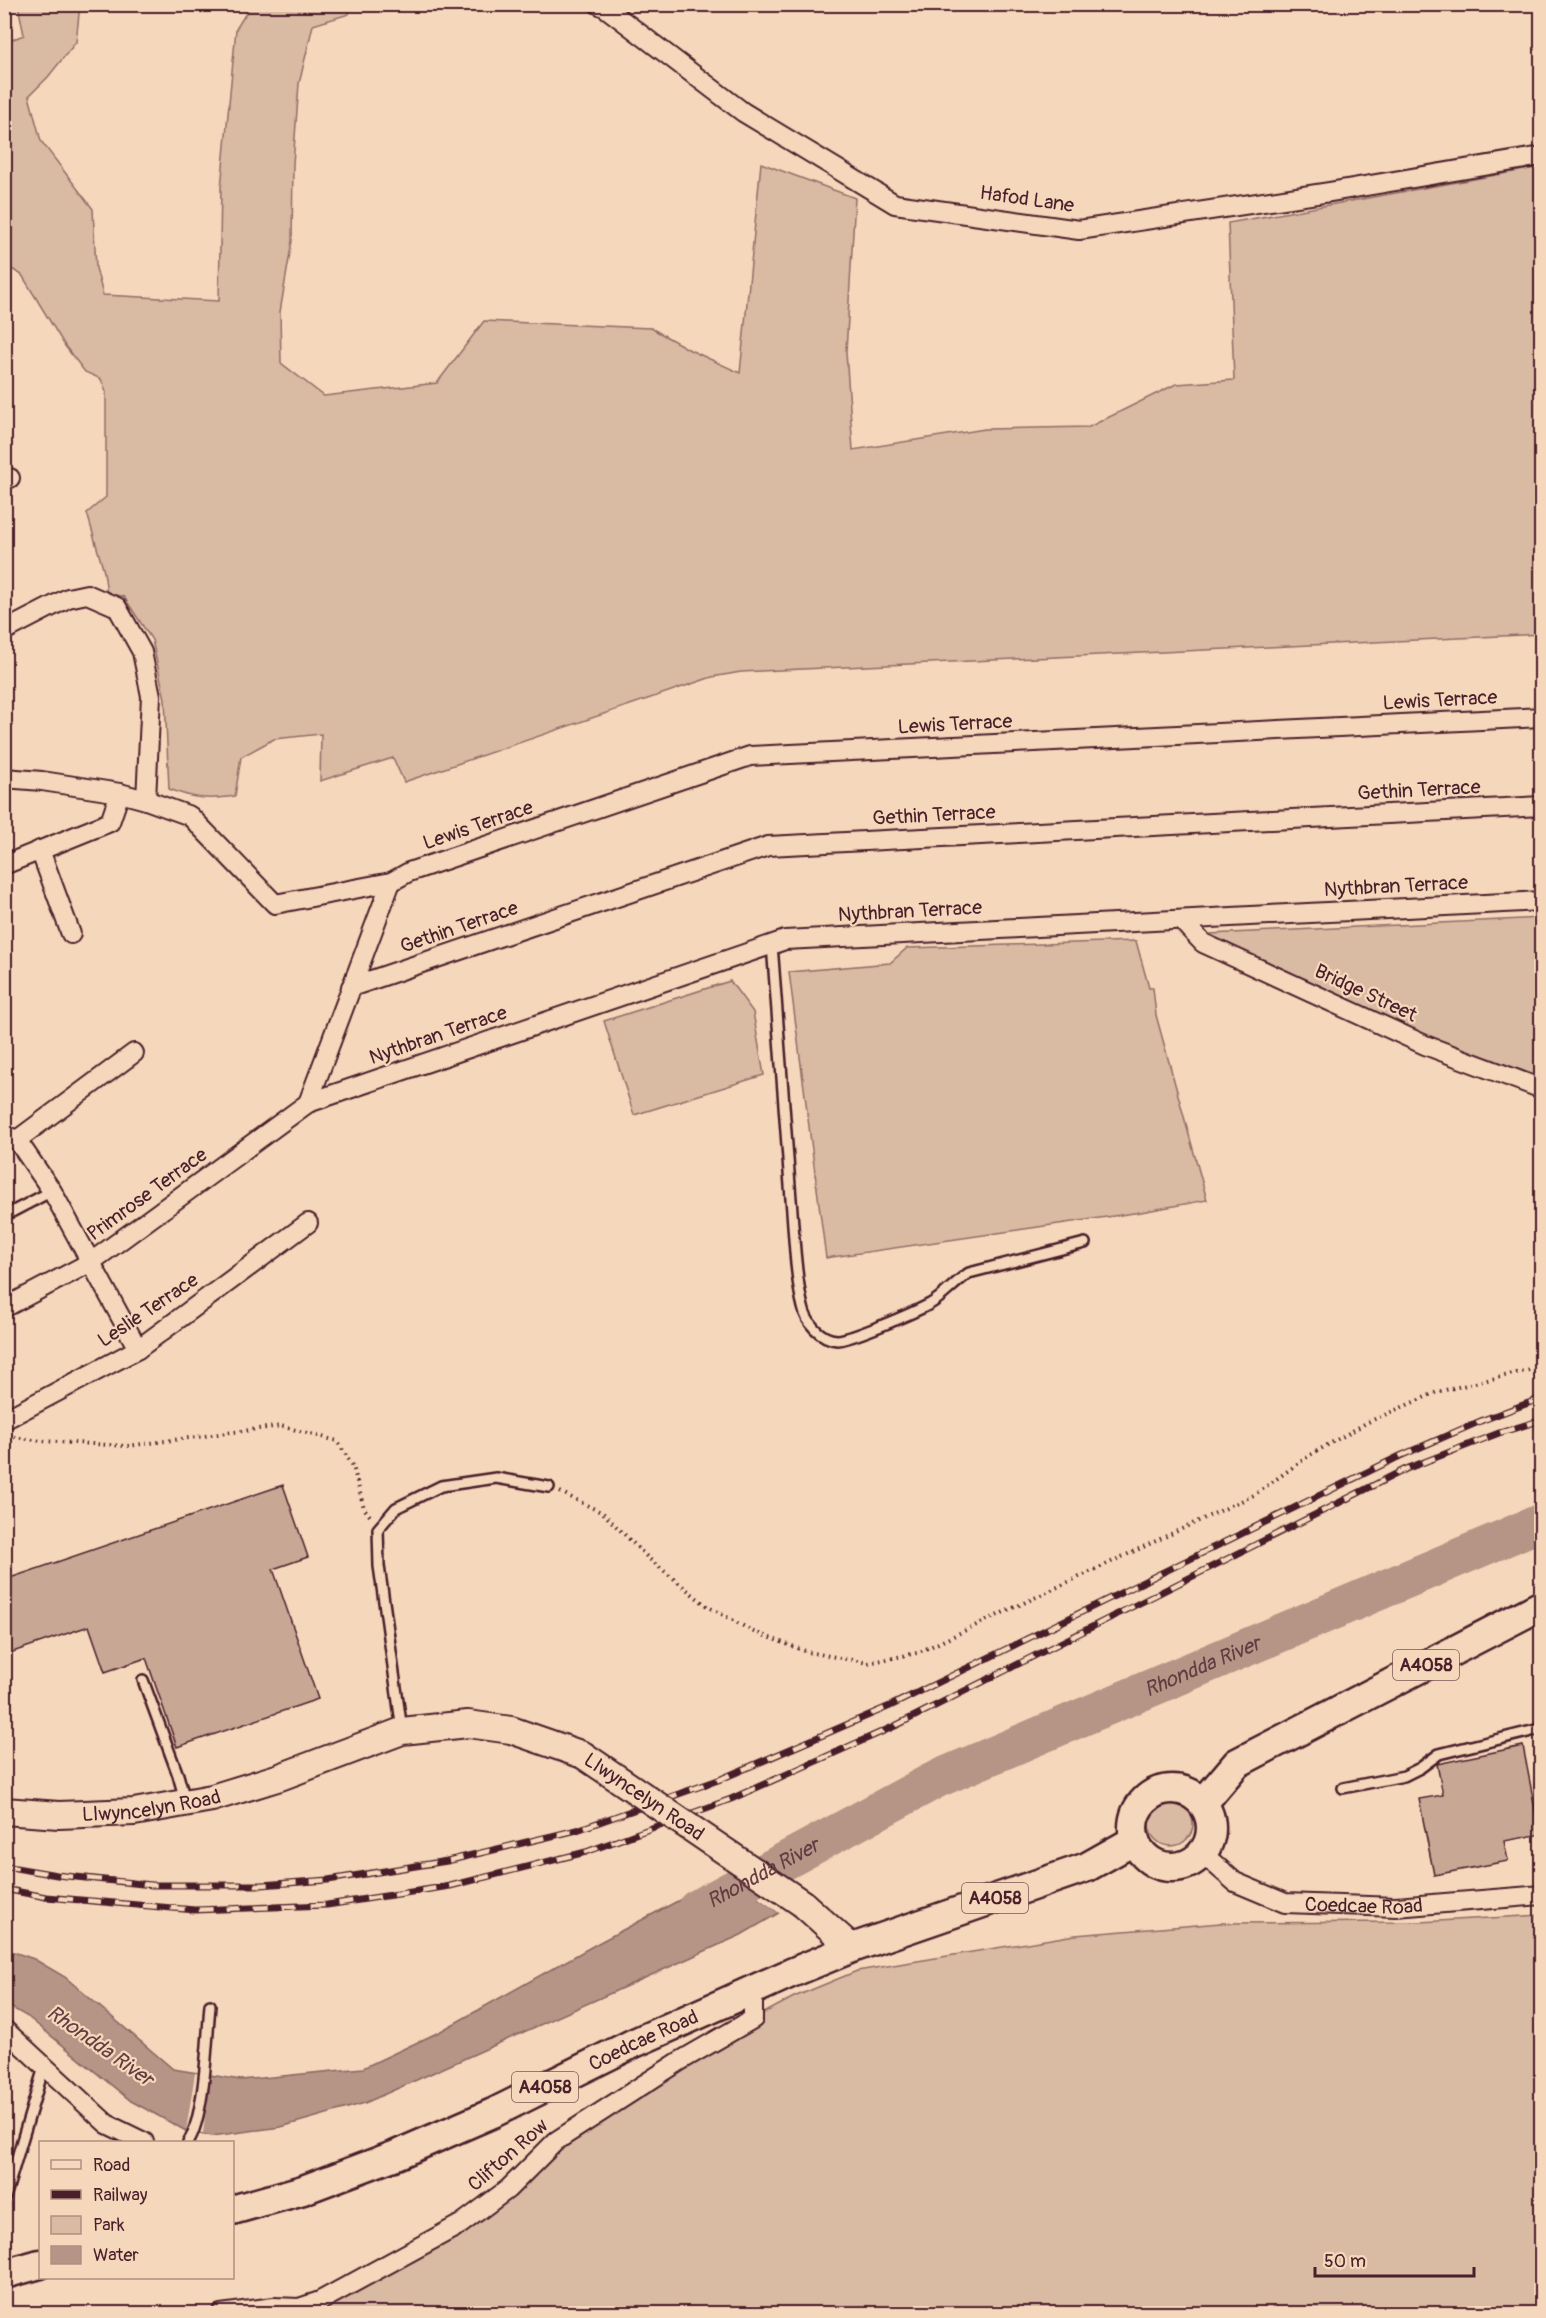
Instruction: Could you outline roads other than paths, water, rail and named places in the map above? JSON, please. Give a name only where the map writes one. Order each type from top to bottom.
[{"type":"main road","name":"A4058","points":[[1203,1803],[1237,1763],[1542,1605]]},
{"type":"main road","name":"Llwyncelyn Road","points":[[4,1811],[59,1815],[134,1812],[212,1798],[280,1777],[402,1731],[468,1724],[511,1730],[583,1755],[803,1904],[852,1948]]},
{"type":"main road","points":[[1172,1788],[1186,1791],[1203,1803],[1209,1815],[1210,1838],[1202,1853],[1191,1862],[1169,1866],[1155,1862],[1144,1854],[1135,1840],[1133,1827],[1138,1809],[1146,1799],[1158,1791],[1172,1788]]},
{"type":"main road","name":"A4058","points":[[852,1948],[1087,1867],[1135,1840]]},
{"type":"main road","name":"Coedcae Road","points":[[234,2209],[303,2190],[396,2156],[493,2113],[632,2044],[852,1948]]},
{"type":"main road","points":[[6,2273],[39,2264]]},
{"type":"street","name":"Hafod Lane","points":[[598,4],[743,112],[895,204],[1079,230],[1330,192],[1542,156]]},
{"type":"street","points":[[4,631],[68,598],[87,594],[117,608],[142,652],[151,696],[146,800],[120,793],[42,781],[4,778]]},
{"type":"street","name":"Lewis Terrace","points":[[146,800],[190,816],[275,904],[391,882],[409,872],[750,756],[1542,717]]},
{"type":"street","points":[[4,865],[110,822],[120,793]]},
{"type":"street","name":"Gethin Terrace","points":[[351,987],[768,846],[1542,806]]},
{"type":"street","points":[[40,850],[71,933]]},
{"type":"street","points":[[308,1103],[391,882]]},
{"type":"street","name":"Nythbran Terrace","points":[[308,1103],[784,940],[1542,901]]},
{"type":"street","name":"Bridge Street","points":[[1181,920],[1203,943],[1425,1045],[1542,1089]]},
{"type":"street","points":[[134,1053],[11,1138],[52,1191],[138,1349]]},
{"type":"street","name":"Primrose Terrace","points":[[4,1308],[91,1262],[308,1103]]},
{"type":"street","name":"Leslie Terrace","points":[[4,1420],[138,1349],[308,1223]]},
{"type":"street","name":"Coedcae Road","points":[[1202,1853],[1235,1882],[1285,1903],[1396,1907],[1542,1895]]},
{"type":"street","name":"Clifton Row","points":[[221,2313],[274,2307],[299,2308],[320,2301],[461,2224],[508,2189],[556,2141],[681,2061],[753,2019],[753,1990]]},
{"type":"street","points":[[4,2029],[107,2124],[142,2141]]},
{"type":"lane","points":[[772,944],[797,1259],[803,1308],[808,1322],[816,1330],[825,1337],[837,1340],[854,1336],[932,1304],[956,1281],[969,1273],[1085,1243]]},
{"type":"lane","points":[[4,1216],[52,1191]]},
{"type":"lane","points":[[402,1731],[380,1566],[378,1529],[396,1508],[441,1486],[496,1478],[549,1487]]},
{"type":"lane","points":[[143,1680],[186,1803]]},
{"type":"lane","points":[[1343,1788],[1404,1776],[1439,1754],[1541,1730]]},
{"type":"lane","points":[[189,2141],[195,2132],[204,2074],[210,2005]]},
{"type":"lane","points":[[4,2201],[44,2067]]},
{"type":"water","points":[[727,1875],[779,1913],[741,1935],[365,2103],[281,2127],[212,2136],[186,2131],[131,2101],[28,2017],[5,2004],[5,1949],[34,1959],[65,1977],[173,2069],[241,2080],[363,2068],[439,2032],[600,1942]]},
{"type":"waterway","name":"Rhondda River","points":[[696,1909],[937,1779],[1542,1522]]},
{"type":"railway","points":[[4,1866],[57,1875],[152,1885],[261,1885],[328,1880],[447,1861],[577,1830],[721,1779],[890,1706],[1400,1456],[1483,1420],[1542,1398]]},
{"type":"railway","points":[[4,1889],[46,1897],[195,1910],[327,1905],[450,1886],[586,1852],[731,1799],[895,1726],[1406,1469],[1499,1433],[1542,1420]]}]
